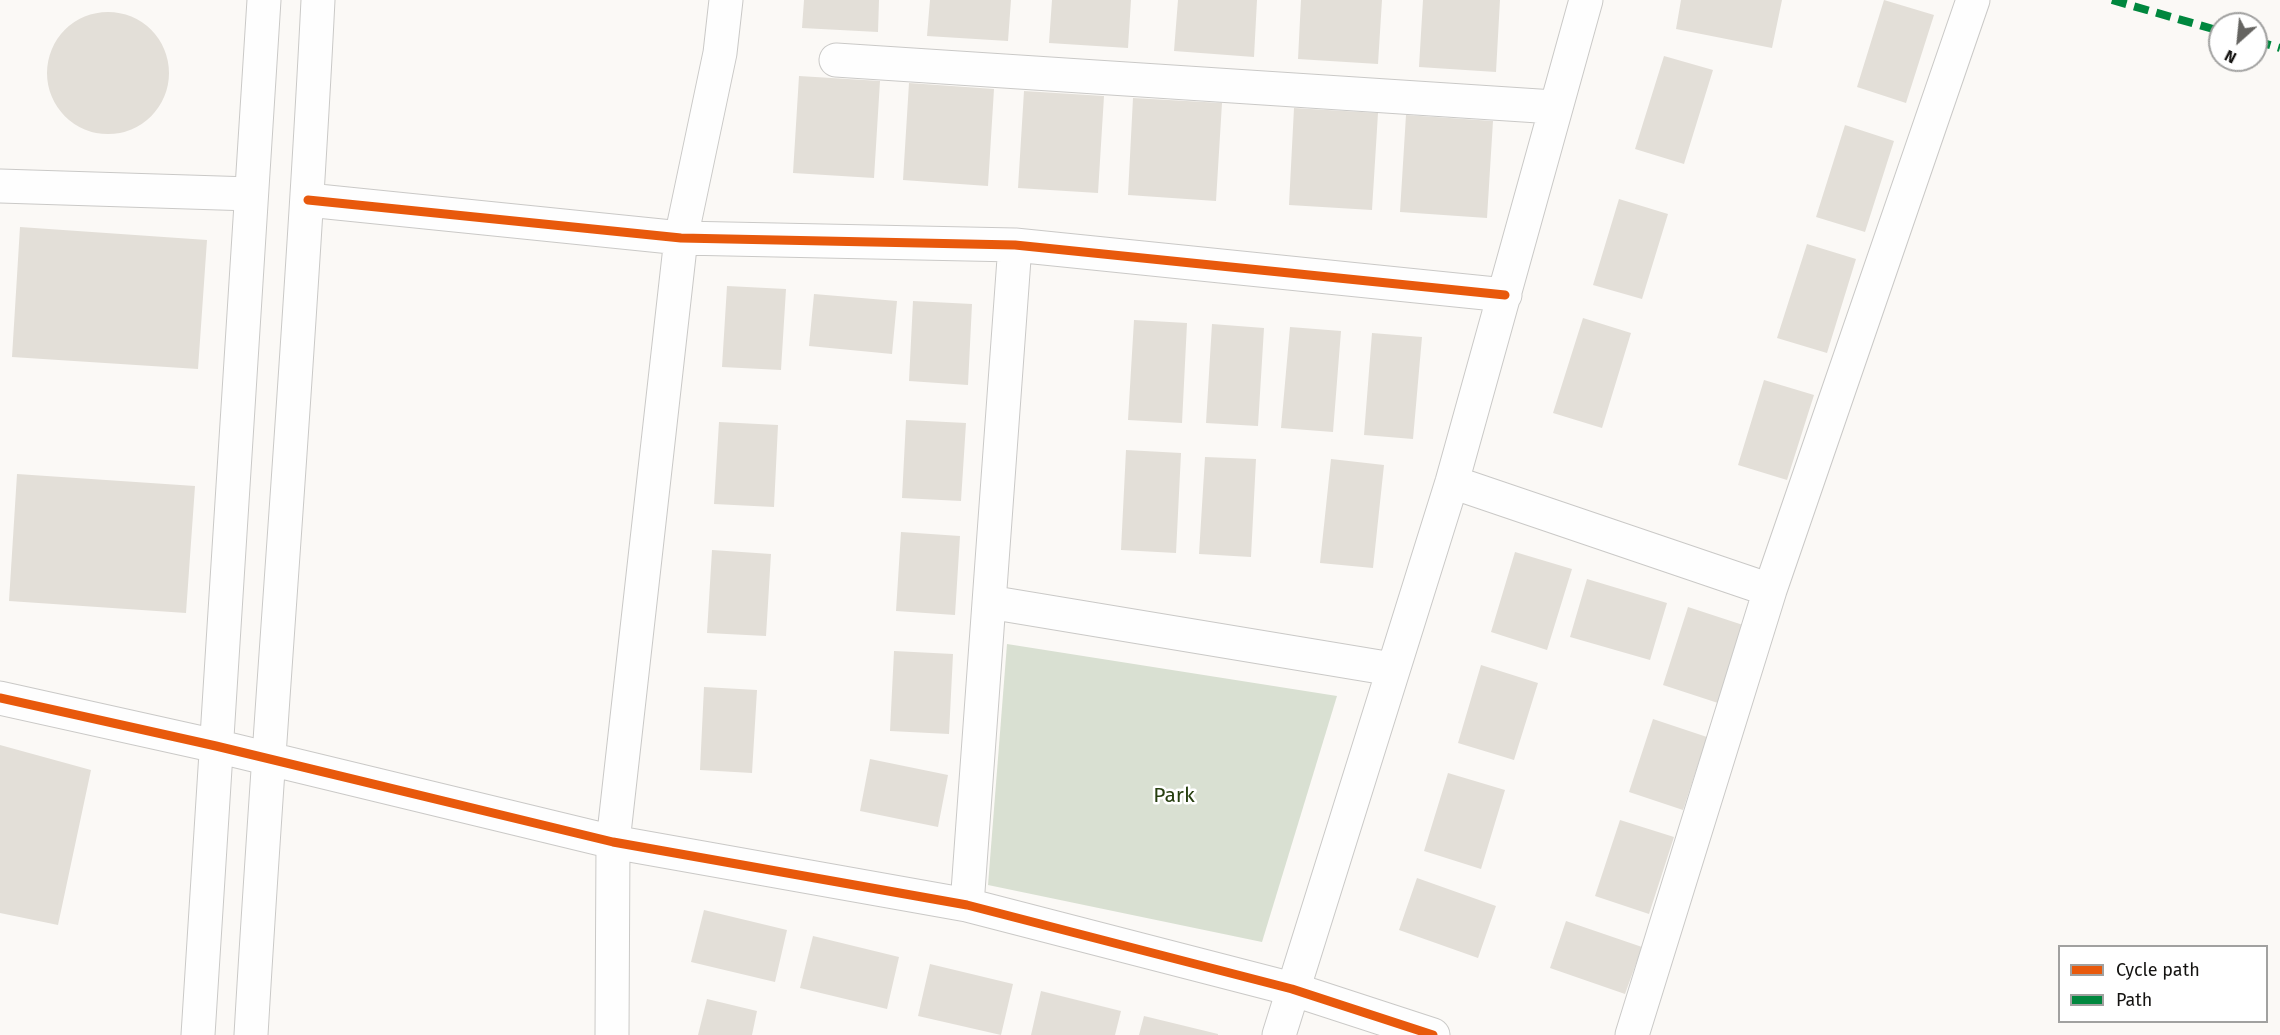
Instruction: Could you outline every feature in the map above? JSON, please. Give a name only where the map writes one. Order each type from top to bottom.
[{"type":"street","points":[[198,1035],[264,0]]},
{"type":"street","points":[[251,1035],[267,759],[308,200],[318,0]]},
{"type":"street","points":[[612,1035],[613,842],[681,238],[720,53],[726,0]]},
{"type":"street","points":[[1279,1035],[1452,482],[1505,295],[1554,107],[1586,0]]},
{"type":"street","points":[[1632,1035],[1770,590],[1973,0]]},
{"type":"street","points":[[836,60],[1554,107]]},
{"type":"street","points":[[0,186],[251,194]]},
{"type":"street","points":[[308,200],[681,238],[1015,245],[1505,295]]},
{"type":"street","points":[[967,905],[1015,245]]},
{"type":"street","points":[[1452,482],[1770,590]]},
{"type":"street","points":[[989,602],[1392,669]]},
{"type":"street","points":[[0,698],[216,746],[613,842],[967,905],[1292,989],[1433,1035]]},
{"type":"green space","name":"Park","points":[[1007,644],[1337,696],[1262,942],[988,885]]},
{"type":"building","points":[[804,0],[879,0],[878,32],[802,28]]},
{"type":"building","points":[[930,0],[1011,0],[1008,41],[927,36]]},
{"type":"building","points":[[1052,0],[1131,0],[1128,48],[1049,43]]},
{"type":"building","points":[[1178,0],[1257,0],[1254,57],[1174,51]]},
{"type":"building","points":[[1301,0],[1382,0],[1378,64],[1298,59]]},
{"type":"building","points":[[1423,0],[1500,0],[1496,72],[1419,67]]},
{"type":"building","points":[[1681,0],[1782,0],[1772,48],[1676,29]]},
{"type":"building","points":[[1884,0],[1934,15],[1906,103],[1857,87]]},
{"type":"building","points":[[108,12],[132,16],[151,30],[165,49],[169,73],[165,97],[151,116],[132,130],[108,134],[84,130],[65,116],[51,97],[47,73],[51,49],[65,30],[84,16]]},
{"type":"building","points":[[1664,56],[1713,70],[1684,164],[1635,149]]},
{"type":"building","points":[[799,76],[880,81],[874,178],[793,173]]},
{"type":"building","points":[[909,83],[994,89],[988,186],[903,180]]},
{"type":"building","points":[[1024,91],[1104,96],[1098,193],[1018,188]]},
{"type":"building","points":[[1133,98],[1222,103],[1216,201],[1128,195]]},
{"type":"building","points":[[1294,108],[1378,113],[1372,210],[1289,205]]},
{"type":"building","points":[[1406,115],[1493,121],[1487,218],[1400,212]]},
{"type":"building","points":[[1845,125],[1894,141],[1865,232],[1816,217]]},
{"type":"building","points":[[1619,199],[1668,214],[1642,299],[1593,285]]},
{"type":"building","points":[[20,227],[207,240],[198,369],[12,357]]},
{"type":"building","points":[[1807,244],[1856,259],[1827,353],[1777,338]]},
{"type":"building","points":[[727,286],[786,289],[781,370],[722,367]]},
{"type":"building","points":[[814,294],[897,301],[892,354],[809,346]]},
{"type":"building","points":[[913,301],[972,304],[968,385],[909,381]]},
{"type":"building","points":[[1583,318],[1631,333],[1602,428],[1553,413]]},
{"type":"building","points":[[1134,320],[1187,323],[1182,423],[1128,420]]},
{"type":"building","points":[[1212,324],[1264,328],[1258,426],[1206,423]]},
{"type":"building","points":[[1290,327],[1341,331],[1333,432],[1281,428]]},
{"type":"building","points":[[1372,333],[1422,337],[1413,439],[1364,435]]},
{"type":"building","points":[[1764,380],[1814,395],[1787,480],[1738,465]]},
{"type":"building","points":[[906,420],[966,423],[961,501],[902,498]]},
{"type":"building","points":[[719,422],[778,425],[774,507],[714,504]]},
{"type":"building","points":[[1126,450],[1181,453],[1176,553],[1121,550]]},
{"type":"building","points":[[1205,457],[1256,459],[1251,557],[1199,554]]},
{"type":"building","points":[[1331,459],[1384,465],[1373,568],[1320,563]]},
{"type":"building","points":[[17,474],[195,486],[186,613],[9,601]]},
{"type":"building","points":[[901,532],[960,536],[955,615],[896,611]]},
{"type":"building","points":[[712,550],[771,554],[766,636],[707,633]]},
{"type":"building","points":[[1515,552],[1572,569],[1547,650],[1491,632]]},
{"type":"building","points":[[1587,579],[1667,603],[1650,660],[1570,637]]},
{"type":"building","points":[[1688,607],[1743,625],[1718,703],[1663,685]]},
{"type":"building","points":[[894,651],[953,654],[949,734],[890,731]]},
{"type":"building","points":[[1481,665],[1538,683],[1514,760],[1458,743]]},
{"type":"building","points":[[704,687],[757,690],[752,773],[700,770]]},
{"type":"building","points":[[1653,719],[1707,737],[1683,810],[1629,792]]},
{"type":"building","points":[[0,745],[91,770],[58,925],[0,913]]},
{"type":"building","points":[[870,759],[948,775],[938,827],[860,811]]},
{"type":"building","points":[[1448,773],[1505,790],[1481,869],[1424,851]]},
{"type":"building","points":[[1620,820],[1674,837],[1649,914],[1595,896]]},
{"type":"building","points":[[1417,878],[1496,906],[1478,958],[1399,930]]},
{"type":"building","points":[[704,910],[787,930],[775,982],[691,962]]},
{"type":"building","points":[[1566,921],[1642,947],[1625,994],[1550,968]]},
{"type":"building","points":[[813,936],[899,957],[887,1009],[800,988]]},
{"type":"building","points":[[930,964],[1013,984],[1001,1035],[918,1016]]},
{"type":"building","points":[[1041,991],[1121,1011],[1115,1035],[1031,1035]]},
{"type":"building","points":[[707,999],[757,1011],[752,1035],[698,1035]]},
{"type":"building","points":[[1144,1016],[1218,1034],[1218,1035],[1139,1035]]},
{"type":"marked path","points":[[2112,0],[2208,28]]},
{"type":"marked path","points":[[2268,44],[2280,48]]},
{"type":"cycle path","points":[[308,200],[681,238],[1015,245],[1505,295]]},
{"type":"cycle path","points":[[0,698],[216,746],[613,842],[967,905],[1292,989],[1433,1035]]}]
